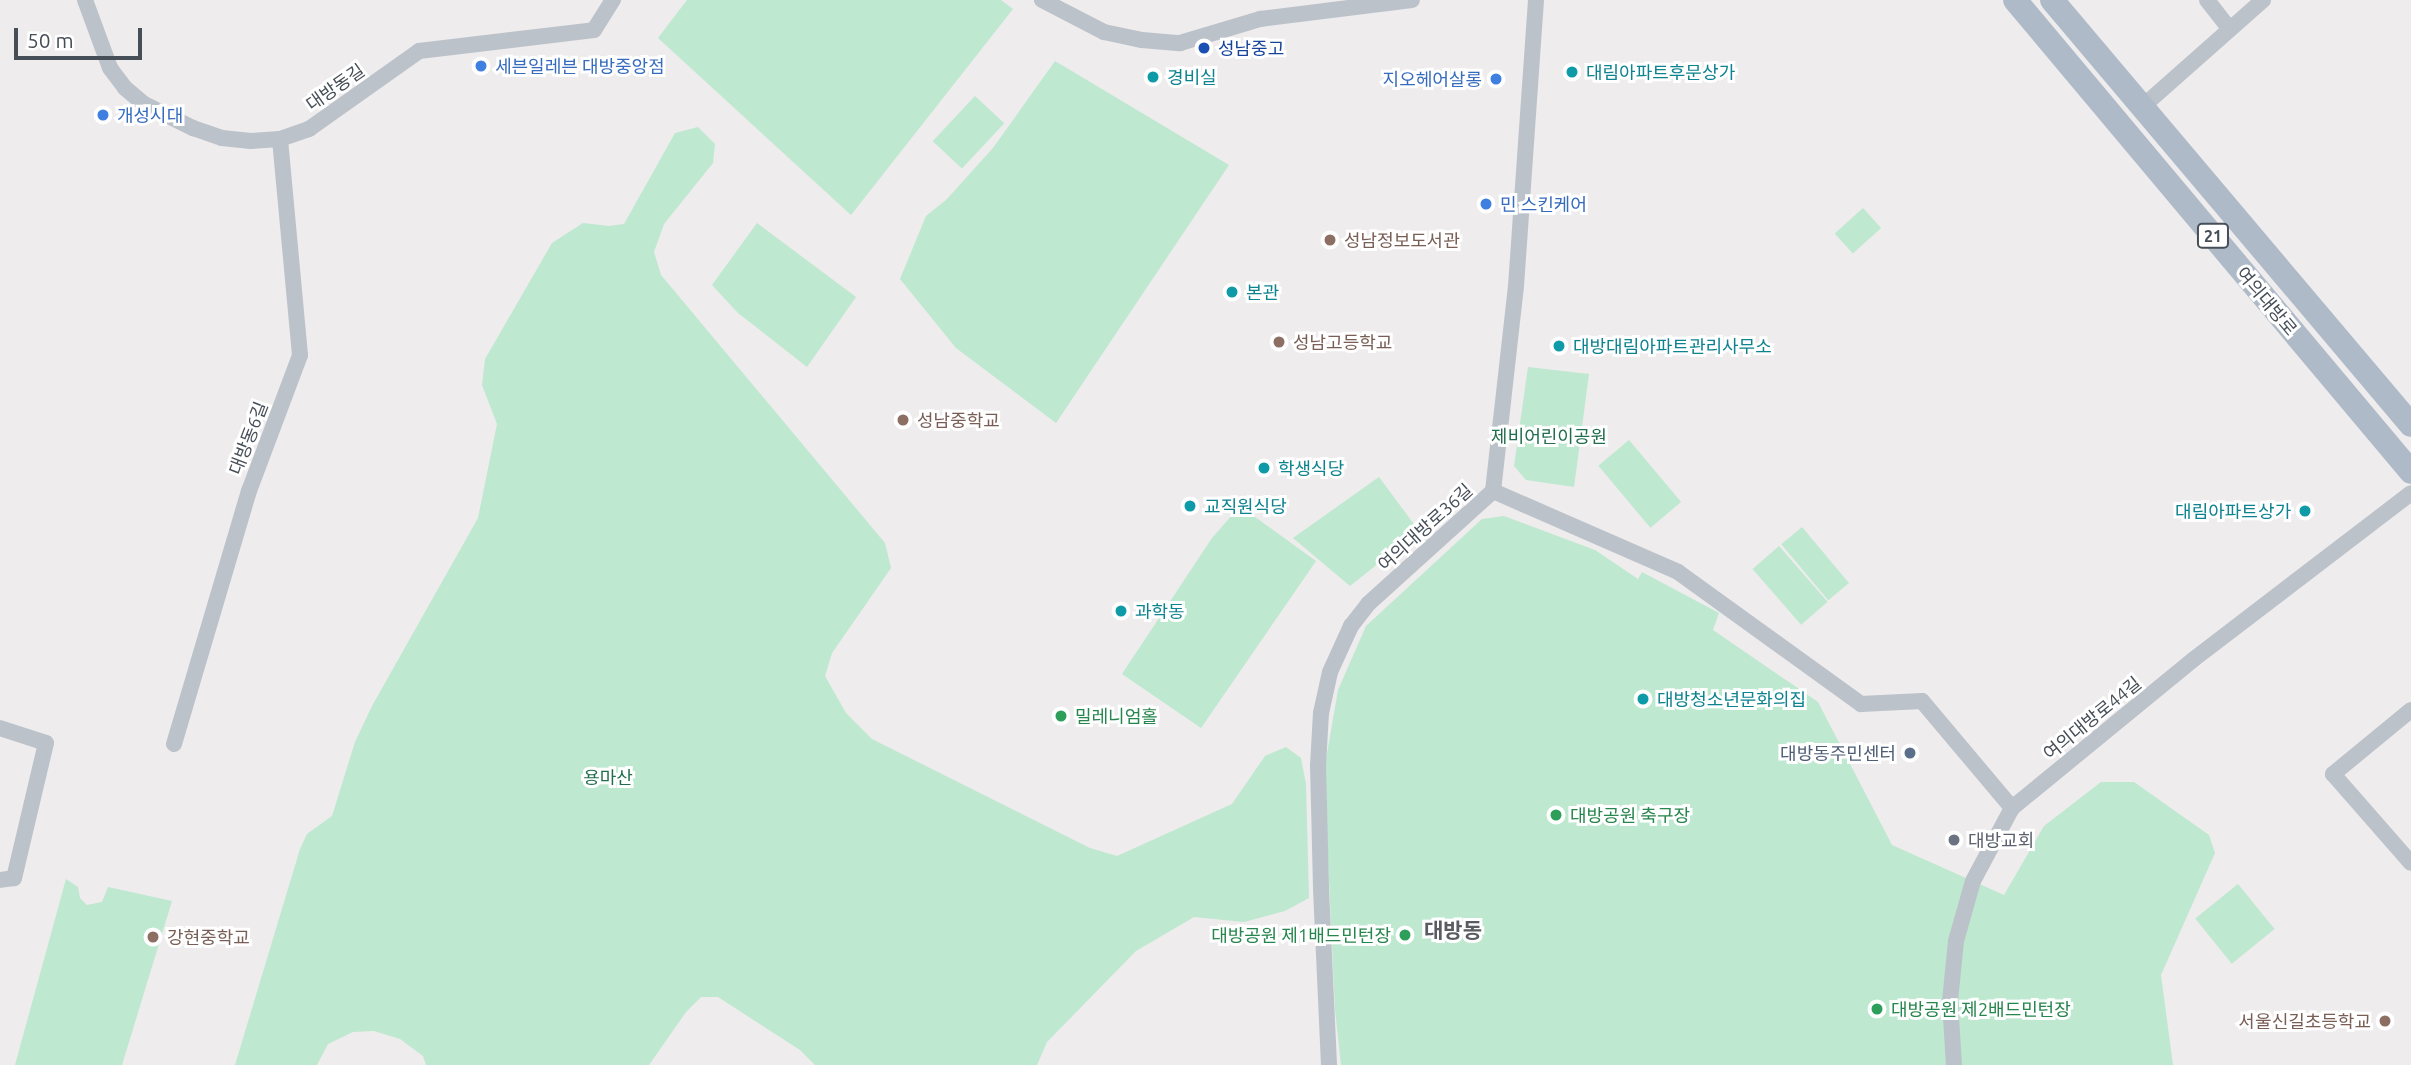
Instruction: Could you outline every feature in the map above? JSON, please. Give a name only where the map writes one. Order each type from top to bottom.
[{"type":"main road","name":"여의대방로","points":[[2015,0],[2411,472]]},
{"type":"main road","name":"여의대방로","points":[[2052,0],[2411,425]]},
{"type":"street","name":"대방동길","points":[[85,0],[110,68],[125,88],[168,119],[222,138],[251,141],[280,139],[309,129],[419,51],[594,30],[613,0]]},
{"type":"street","points":[[1042,0],[1104,32],[1142,40],[1180,43],[1235,24],[1349,4],[1412,0]]},
{"type":"street","name":"여의대방로36길","points":[[1329,1065],[1318,766],[1321,713],[1330,671],[1351,626],[1368,604],[1493,491],[1516,286],[1536,0]]},
{"type":"street","points":[[2207,0],[2229,27]]},
{"type":"street","points":[[2141,108],[2229,27],[2263,0]]},
{"type":"street","name":"대방동6길","points":[[174,744],[249,491],[300,355],[280,139]]},
{"type":"street","points":[[1493,491],[1678,572],[1861,704],[1922,701],[2012,808]]},
{"type":"street","name":"여의대방로44길","points":[[1954,1065],[1950,1001],[1956,941],[1973,881],[2012,808],[2194,659],[2411,493]]},
{"type":"street","points":[[2411,710],[2333,774],[2411,863]]},
{"type":"street","points":[[0,728],[46,743],[14,878],[0,880]]},
{"type":"green space","points":[[687,0],[1001,0],[1013,9],[851,215],[658,38]]},
{"type":"green space","points":[[1055,61],[1229,165],[1056,423],[956,348],[900,279],[926,216],[946,200],[993,148]]},
{"type":"green space","points":[[975,96],[1004,123],[962,169],[933,141]]},
{"type":"green space","name":"용마산","points":[[698,127],[715,144],[713,163],[664,224],[654,252],[661,275],[885,543],[891,568],[832,653],[825,676],[846,713],[872,739],[1090,848],[1117,856],[1232,804],[1265,756],[1286,747],[1301,758],[1306,784],[1309,898],[1285,911],[1244,922],[1194,917],[1136,951],[1047,1042],[1037,1065],[815,1065],[800,1050],[718,997],[701,997],[686,1012],[649,1065],[426,1065],[423,1056],[400,1039],[374,1031],[353,1032],[328,1044],[317,1065],[235,1065],[300,849],[307,834],[332,816],[355,742],[372,706],[478,518],[497,424],[482,385],[485,359],[552,243],[583,223],[609,226],[624,224],[675,133]]},
{"type":"green space","points":[[1863,208],[1881,228],[1853,253],[1835,233]]},
{"type":"green space","points":[[757,223],[856,297],[807,367],[738,313],[712,285]]},
{"type":"green space","name":"제비어린이공원","points":[[1528,367],[1589,374],[1574,487],[1526,480],[1514,466]]},
{"type":"green space","points":[[1629,440],[1681,502],[1650,528],[1598,466]]},
{"type":"green space","points":[[1379,477],[1419,531],[1350,586],[1293,538]]},
{"type":"green space","points":[[1240,506],[1316,561],[1201,728],[1122,674],[1212,538]]},
{"type":"green space","points":[[1504,516],[1595,550],[1638,579],[1642,572],[1719,613],[1713,630],[1818,702],[1892,845],[2004,895],[2044,826],[2101,782],[2134,782],[2209,835],[2215,853],[2161,975],[2173,1065],[1341,1065],[1335,1010],[1324,771],[1338,690],[1366,626],[1482,519]]},
{"type":"green space","points":[[1802,527],[1849,583],[1828,600],[1781,544]]},
{"type":"green space","points":[[1779,546],[1828,602],[1801,625],[1753,569]]},
{"type":"green space","points":[[66,879],[78,887],[80,898],[87,905],[102,902],[108,887],[172,901],[122,1065],[15,1065]]},
{"type":"green space","points":[[2238,884],[2275,929],[2232,964],[2195,919]]},
{"type":"place","name":"성남중고","points":[[1204,48]]},
{"type":"place","name":"세븐일레븐 대방중앙점","points":[[481,66]]},
{"type":"place","name":"대림아파트후문상가","points":[[1572,72]]},
{"type":"place","name":"경비실","points":[[1153,77]]},
{"type":"place","name":"지오헤어살롱","points":[[1496,79]]},
{"type":"place","name":"개성시대","points":[[103,115]]},
{"type":"place","name":"민 스킨케어","points":[[1486,204]]},
{"type":"place","name":"성남정보도서관","points":[[1330,240]]},
{"type":"place","name":"본관","points":[[1232,292]]},
{"type":"place","name":"성남고등학교","points":[[1279,342]]},
{"type":"place","name":"대방대림아파트관리사무소","points":[[1559,346]]},
{"type":"place","name":"성남중학교","points":[[903,420]]},
{"type":"place","name":"학생식당","points":[[1264,468]]},
{"type":"place","name":"교직원식당","points":[[1190,506]]},
{"type":"place","name":"대림아파트상가","points":[[2305,511]]},
{"type":"place","name":"과학동","points":[[1121,611]]},
{"type":"place","name":"대방청소년문화의집","points":[[1643,699]]},
{"type":"place","name":"밀레니엄홀","points":[[1061,716]]},
{"type":"place","name":"대방동주민센터","points":[[1910,753]]},
{"type":"place","name":"대방공원 축구장","points":[[1556,815]]},
{"type":"place","name":"대방교회","points":[[1954,840]]},
{"type":"place","name":"대방공원 제1배드민턴장","points":[[1405,935]]},
{"type":"place","name":"강현중학교","points":[[153,937]]},
{"type":"place","name":"대방공원 제2배드민턴장","points":[[1877,1009]]},
{"type":"place","name":"서울신길초등학교","points":[[2385,1021]]},
{"type":"district","name":"대방동","points":[[1453,930]]}]
